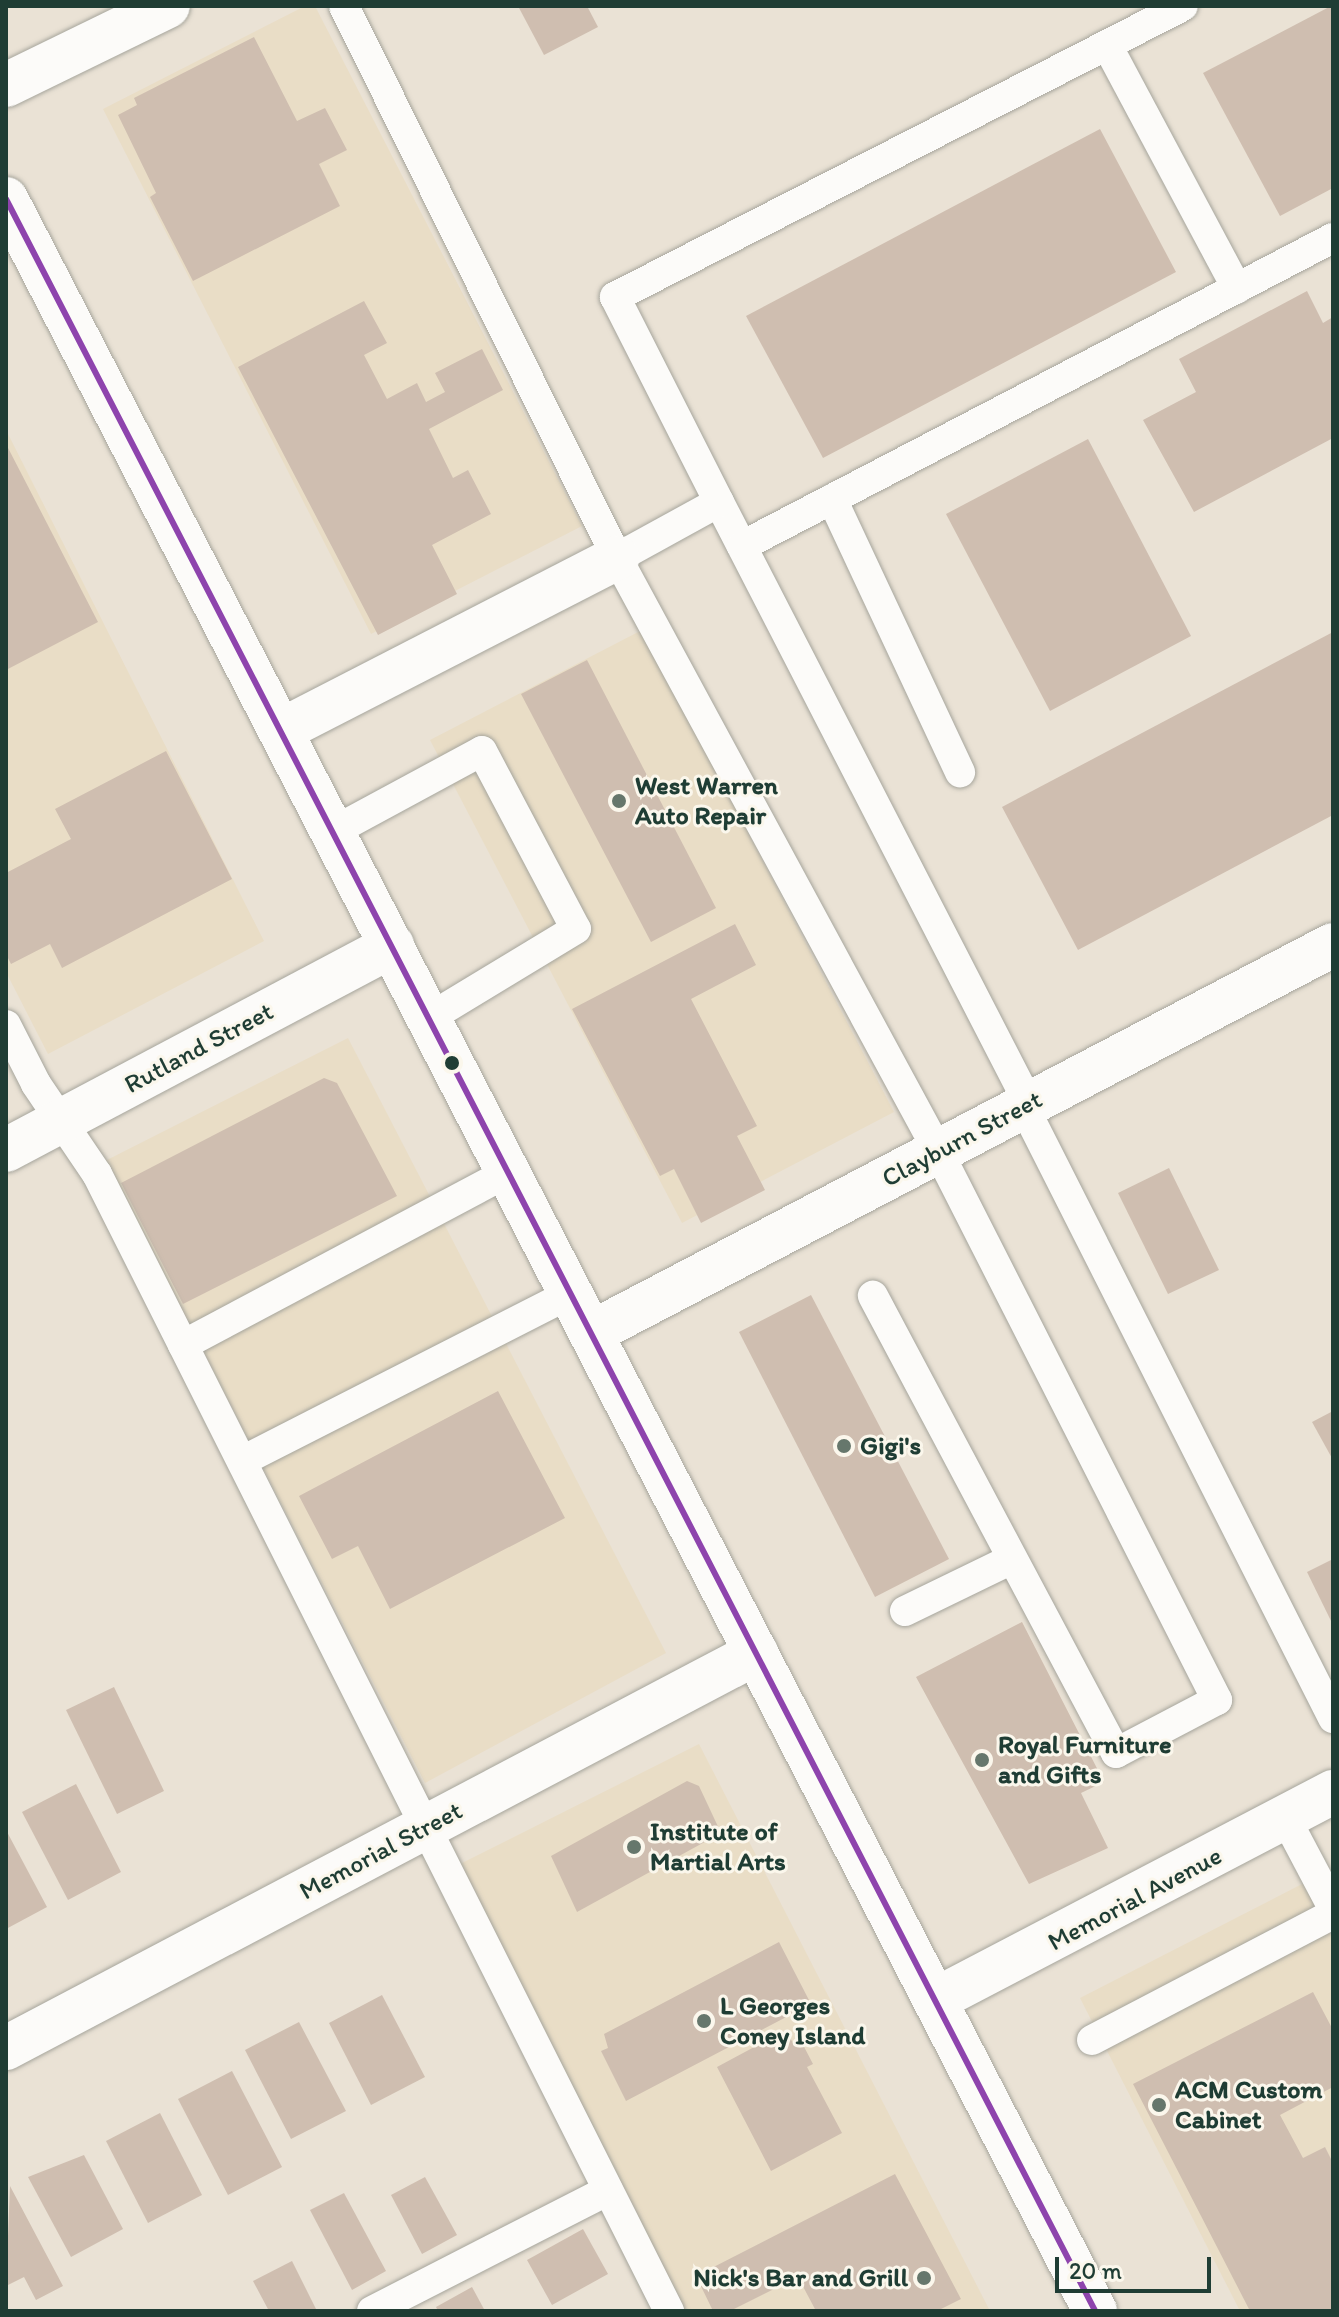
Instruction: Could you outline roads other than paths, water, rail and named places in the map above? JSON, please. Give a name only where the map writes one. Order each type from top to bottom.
[{"type":"street","points":[[6,85],[168,6]]},
{"type":"street","points":[[6,199],[17,247],[282,730],[1095,2311]]},
{"type":"street","points":[[282,730],[617,558]]},
{"type":"street","name":"Clayburn Street","points":[[591,1333],[1333,945]]},
{"type":"street","name":"Rutland Street","points":[[6,1150],[392,946]]},
{"type":"street","name":"Memorial Street","points":[[6,2048],[756,1653]]},
{"type":"street","name":"Memorial Avenue","points":[[935,2000],[1333,1792]]},
{"type":"lane","points":[[344,6],[617,558],[938,1151],[1217,1700],[1116,1753],[873,1296]]},
{"type":"lane","points":[[1183,6],[615,297],[1027,1105],[1333,1718]]},
{"type":"lane","points":[[1107,45],[1237,288]]},
{"type":"lane","points":[[742,546],[1333,238]]},
{"type":"lane","points":[[832,499],[960,772]]},
{"type":"lane","points":[[617,558],[719,502]]},
{"type":"lane","points":[[334,831],[482,751],[576,929],[429,1018]]},
{"type":"lane","points":[[6,1025],[36,1084],[97,1174],[669,2311]]},
{"type":"lane","points":[[183,1345],[509,1172]]},
{"type":"lane","points":[[242,1461],[570,1294]]},
{"type":"lane","points":[[905,1611],[1012,1559]]},
{"type":"lane","points":[[1092,2040],[1333,1911],[1286,1819]]},
{"type":"lane","points":[[372,2311],[608,2190]]},
{"type":"place","name":"West Warren Auto Repair","points":[[619,801]]},
{"type":"place","name":"Gigi's","points":[[844,1446]]},
{"type":"place","name":"Royal Furniture and Gifts","points":[[982,1760]]},
{"type":"place","name":"Institute of Martial Arts","points":[[634,1847]]},
{"type":"place","name":"L Georges Coney Island","points":[[704,2021]]},
{"type":"place","name":"ACM Custom Cabinet","points":[[1159,2105]]},
{"type":"place","name":"Nick's Bar and Grill","points":[[924,2278]]}]
